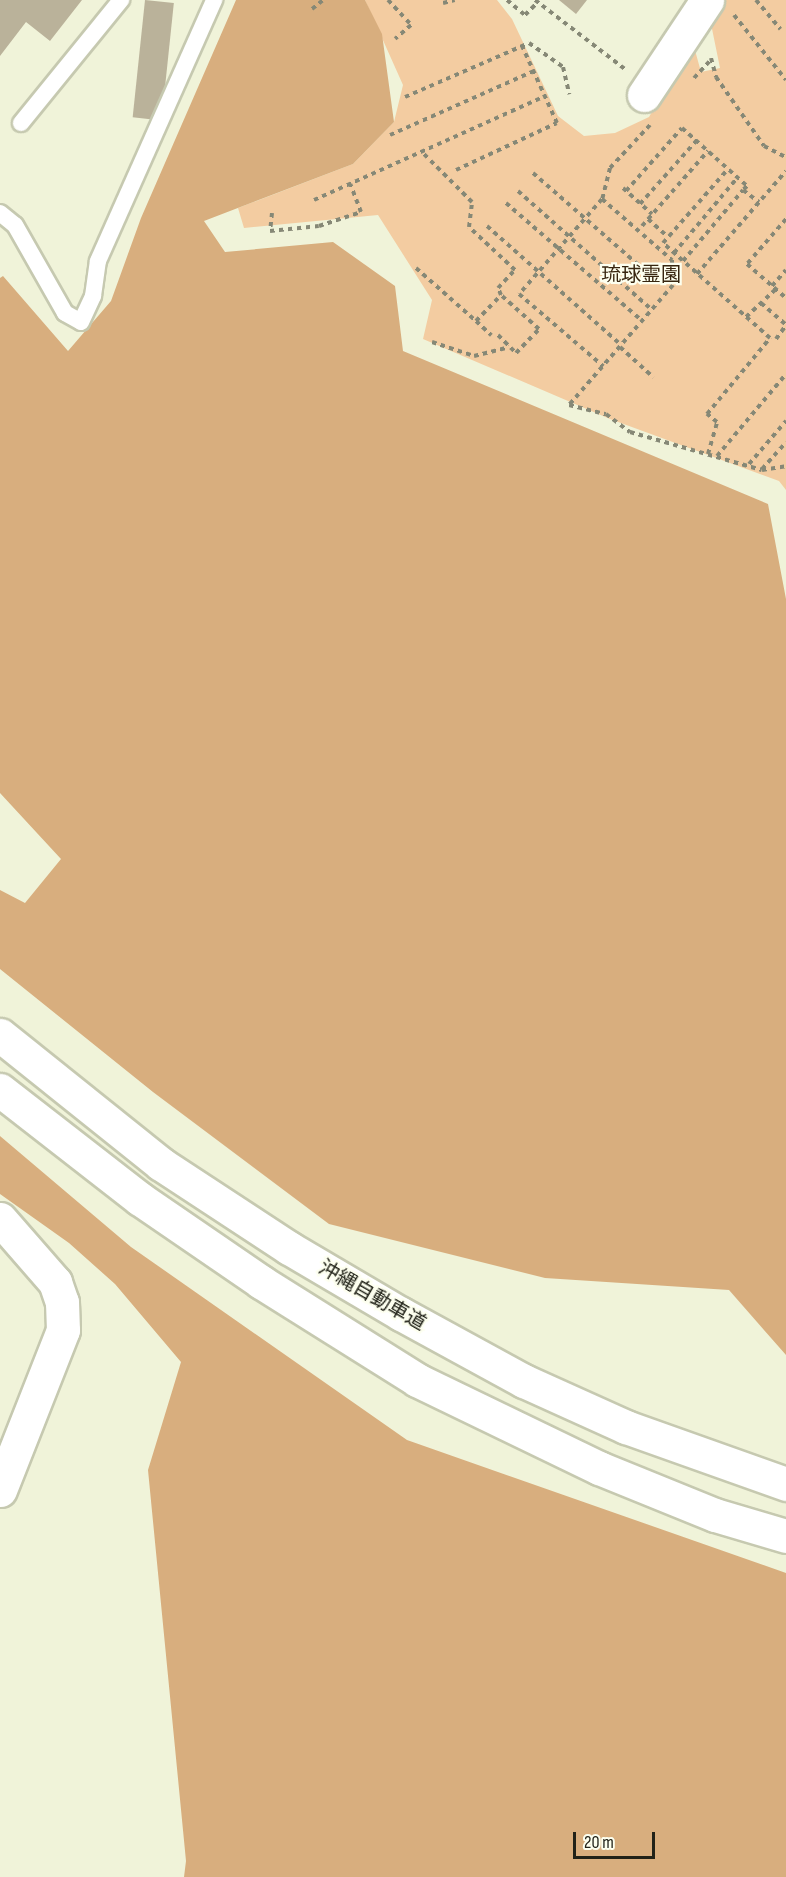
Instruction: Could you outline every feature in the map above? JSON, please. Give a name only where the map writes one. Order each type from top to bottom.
[{"type":"main road","points":[[650,100],[712,7]]},
{"type":"main road","name":"沖縄自動車道","points":[[0,1035],[161,1164],[289,1248],[524,1381],[626,1427],[786,1484]]},
{"type":"main road","points":[[0,1090],[140,1199],[261,1282],[417,1380],[518,1432],[715,1515],[786,1536]]},
{"type":"main road","points":[[0,1219],[55,1282],[62,1302],[63,1330],[0,1490]]},
{"type":"lane","points":[[21,123],[121,0]]},
{"type":"lane","points":[[0,213],[15,225],[65,313],[81,322],[93,296],[98,261],[214,0]]},
{"type":"path","points":[[312,9],[323,0]]},
{"type":"path","points":[[388,0],[411,25],[395,39]]},
{"type":"path","points":[[443,3],[455,0]]},
{"type":"path","points":[[507,0],[525,15],[536,1],[650,100],[610,168],[602,199],[519,294],[603,367]]},
{"type":"path","points":[[756,0],[780,28]]},
{"type":"path","points":[[712,7],[712,59],[716,77],[764,146],[786,157]]},
{"type":"path","points":[[712,7],[786,80]]},
{"type":"path","points":[[405,97],[529,43],[563,67],[569,94]]},
{"type":"path","points":[[456,170],[557,123],[522,46]]},
{"type":"path","points":[[688,84],[712,59]]},
{"type":"path","points":[[390,135],[534,71]]},
{"type":"path","points":[[314,200],[545,96]]},
{"type":"path","points":[[652,214],[625,190],[682,128],[747,186],[683,261]]},
{"type":"path","points":[[640,204],[697,140]]},
{"type":"path","points":[[642,226],[708,151]]},
{"type":"path","points":[[422,152],[472,202],[469,227],[515,270],[498,288],[501,295],[539,329],[516,353],[498,335]]},
{"type":"path","points":[[708,454],[717,422],[707,414],[770,338],[663,243],[728,169]]},
{"type":"path","points":[[697,274],[786,171]]},
{"type":"path","points":[[533,173],[650,275]]},
{"type":"path","points":[[674,252],[738,177]]},
{"type":"path","points":[[272,213],[270,231],[319,226],[361,212],[350,184]]},
{"type":"path","points":[[744,190],[759,202]]},
{"type":"path","points":[[518,191],[652,310]]},
{"type":"path","points":[[602,199],[672,260],[673,285],[569,405],[606,414],[630,432],[762,470],[786,466]]},
{"type":"path","points":[[506,203],[642,321]]},
{"type":"path","points":[[648,219],[668,237]]},
{"type":"path","points":[[786,219],[747,264],[786,298]]},
{"type":"path","points":[[487,226],[653,377]]},
{"type":"path","points":[[416,268],[491,335]]},
{"type":"path","points":[[747,317],[774,288],[786,270]]},
{"type":"path","points":[[476,321],[501,295]]},
{"type":"path","points":[[761,303],[786,325],[776,339]]},
{"type":"path","points":[[432,342],[474,356],[509,346]]},
{"type":"path","points":[[717,456],[786,374]]},
{"type":"path","points":[[749,464],[786,421]]},
{"type":"path","points":[[762,470],[786,442]]},
{"type":"green space","name":"琉球霊園","points":[[365,0],[497,0],[512,19],[558,116],[584,136],[615,133],[649,117],[693,43],[701,72],[720,68],[710,19],[724,0],[786,0],[786,490],[779,481],[610,419],[423,339],[432,300],[378,215],[244,228],[238,208],[353,164],[394,122],[403,85]]},
{"type":"shaded area","points":[[236,0],[365,0],[382,34],[394,122],[353,164],[204,221],[225,252],[333,242],[395,286],[403,351],[768,504],[786,599],[786,1355],[729,1290],[545,1278],[329,1224],[153,1092],[0,969],[0,890],[25,903],[61,859],[0,793],[0,278],[3,276],[68,351],[111,301],[141,218]]},
{"type":"shaded area","points":[[0,1136],[131,1247],[407,1440],[786,1573],[786,1877],[184,1877],[186,1861],[148,1470],[181,1362],[115,1284],[69,1243],[0,1194]]},
{"type":"building","points":[[0,0],[82,0],[50,41],[26,22],[0,56]]},
{"type":"building","points":[[145,0],[174,3],[162,120],[133,117]]},
{"type":"building","points":[[559,0],[587,0],[576,14]]}]
